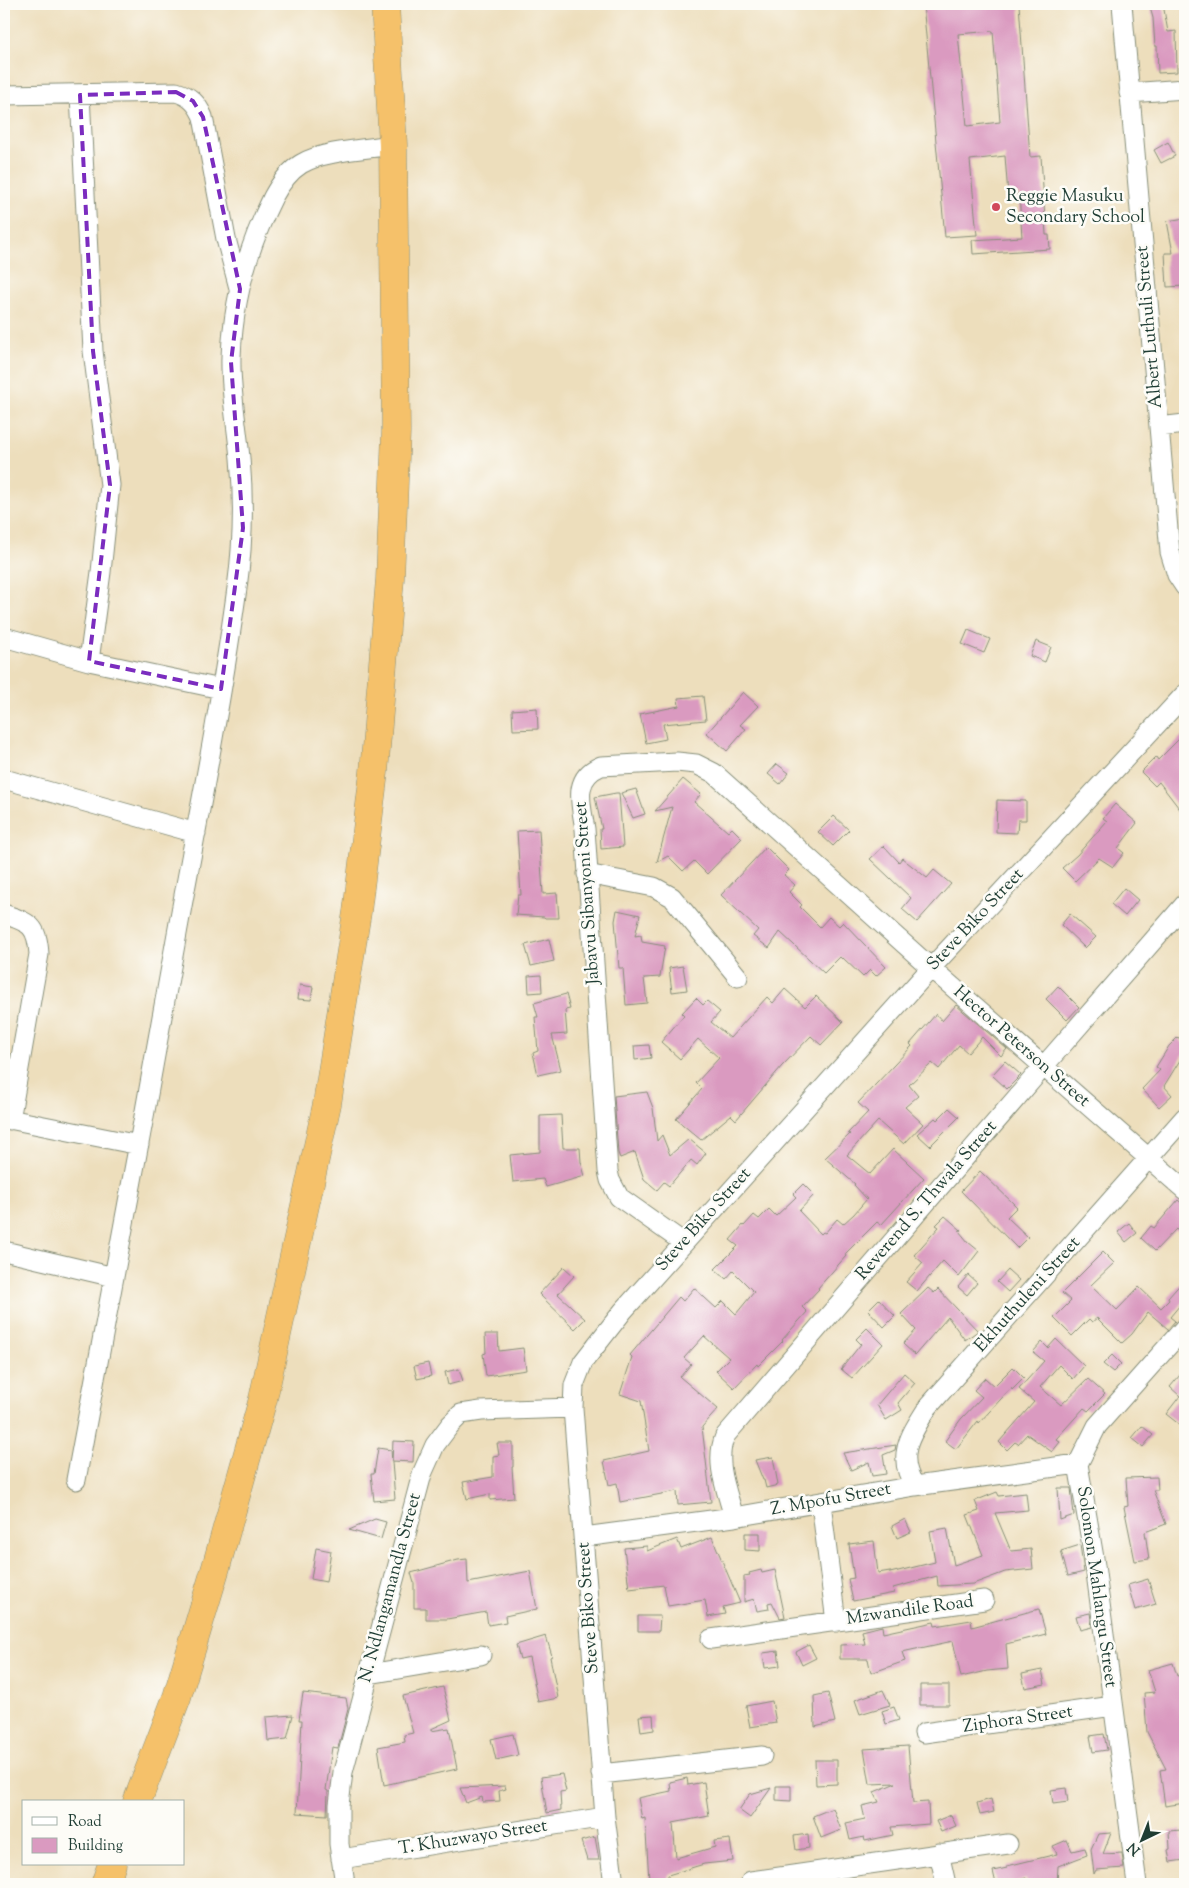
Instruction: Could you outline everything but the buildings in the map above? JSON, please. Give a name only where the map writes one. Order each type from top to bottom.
[{"type":"highway","points":[[138,1800],[177,1697],[263,1399],[327,1104],[357,912],[374,772],[390,579],[396,432],[393,145],[385,4]]},
{"type":"highway","points":[[105,1884],[111,1866]]},
{"type":"street","name":"Albert Luthuli Street","points":[[1122,4],[1170,552],[1177,575],[1185,586]]},
{"type":"street","points":[[1129,94],[1185,89]]},
{"type":"street","points":[[4,95],[176,92],[186,95],[193,101],[203,117],[226,239],[240,289]]},
{"type":"street","points":[[80,95],[93,351],[110,485],[102,572],[89,661]]},
{"type":"street","points":[[76,1480],[196,833],[237,586],[243,528],[240,458],[231,362],[232,334],[240,289],[251,248],[273,199],[286,176],[302,163],[318,157],[393,145]]},
{"type":"street","points":[[1159,426],[1185,424]]},
{"type":"street","points":[[4,638],[89,661],[221,689]]},
{"type":"street","name":"Steve Biko Street","points":[[614,1884],[601,1774],[573,1408],[574,1385],[583,1362],[624,1310],[931,968],[1185,694]]},
{"type":"street","name":"Jabavu Sibanyoni Street","points":[[684,1243],[627,1203],[620,1197],[610,1180],[585,829],[580,787],[586,776],[601,766],[677,762],[696,764],[714,773],[858,903]]},
{"type":"street","points":[[4,778],[196,833]]},
{"type":"street","points":[[587,874],[654,887],[672,897],[738,977]]},
{"type":"street","name":"Hector Peterson Street","points":[[858,903],[1185,1190]]},
{"type":"street","name":"Reverend S. Thwala Street","points":[[734,1517],[721,1466],[720,1453],[725,1436],[1185,904]]},
{"type":"street","points":[[4,914],[24,921],[32,928],[38,937],[39,954],[7,1119],[139,1145]]},
{"type":"street","name":"Ekhuthuleni Street","points":[[915,1486],[910,1478],[905,1462],[906,1446],[928,1407],[1185,1117]]},
{"type":"street","points":[[4,1251],[114,1277]]},
{"type":"street","name":"Solomon Mahlangu Street","points":[[1137,1884],[1094,1558],[1078,1464],[1097,1426],[1185,1327]]},
{"type":"street","name":"N. Ndlangamandla Street","points":[[345,1884],[339,1844],[339,1812],[343,1772],[422,1474],[435,1445],[461,1414],[480,1411],[573,1408]]},
{"type":"street","name":"Z. Mpofu Street","points":[[584,1537],[734,1517],[915,1486],[1078,1464]]},
{"type":"street","name":"Mzwandile Road","points":[[821,1503],[836,1622]]},
{"type":"street","name":"Mzwandile Road","points":[[711,1639],[984,1600]]},
{"type":"street","points":[[369,1674],[481,1655]]},
{"type":"street","name":"Ziphora Street","points":[[924,1733],[1113,1706]]},
{"type":"street","points":[[601,1774],[762,1756]]},
{"type":"street","name":"T. Khuzwayo Street","points":[[341,1859],[605,1817]]},
{"type":"street","points":[[751,1881],[1008,1844]]},
{"type":"street","points":[[939,1853],[946,1884]]},
{"type":"highlighted area","points":[[176,92],[193,101],[203,117],[240,289],[231,362],[243,528],[221,689],[89,661],[110,485],[93,351],[80,95]]},
{"type":"place","name":"Reggie Masuku Secondary School","points":[[996,207]]}]
